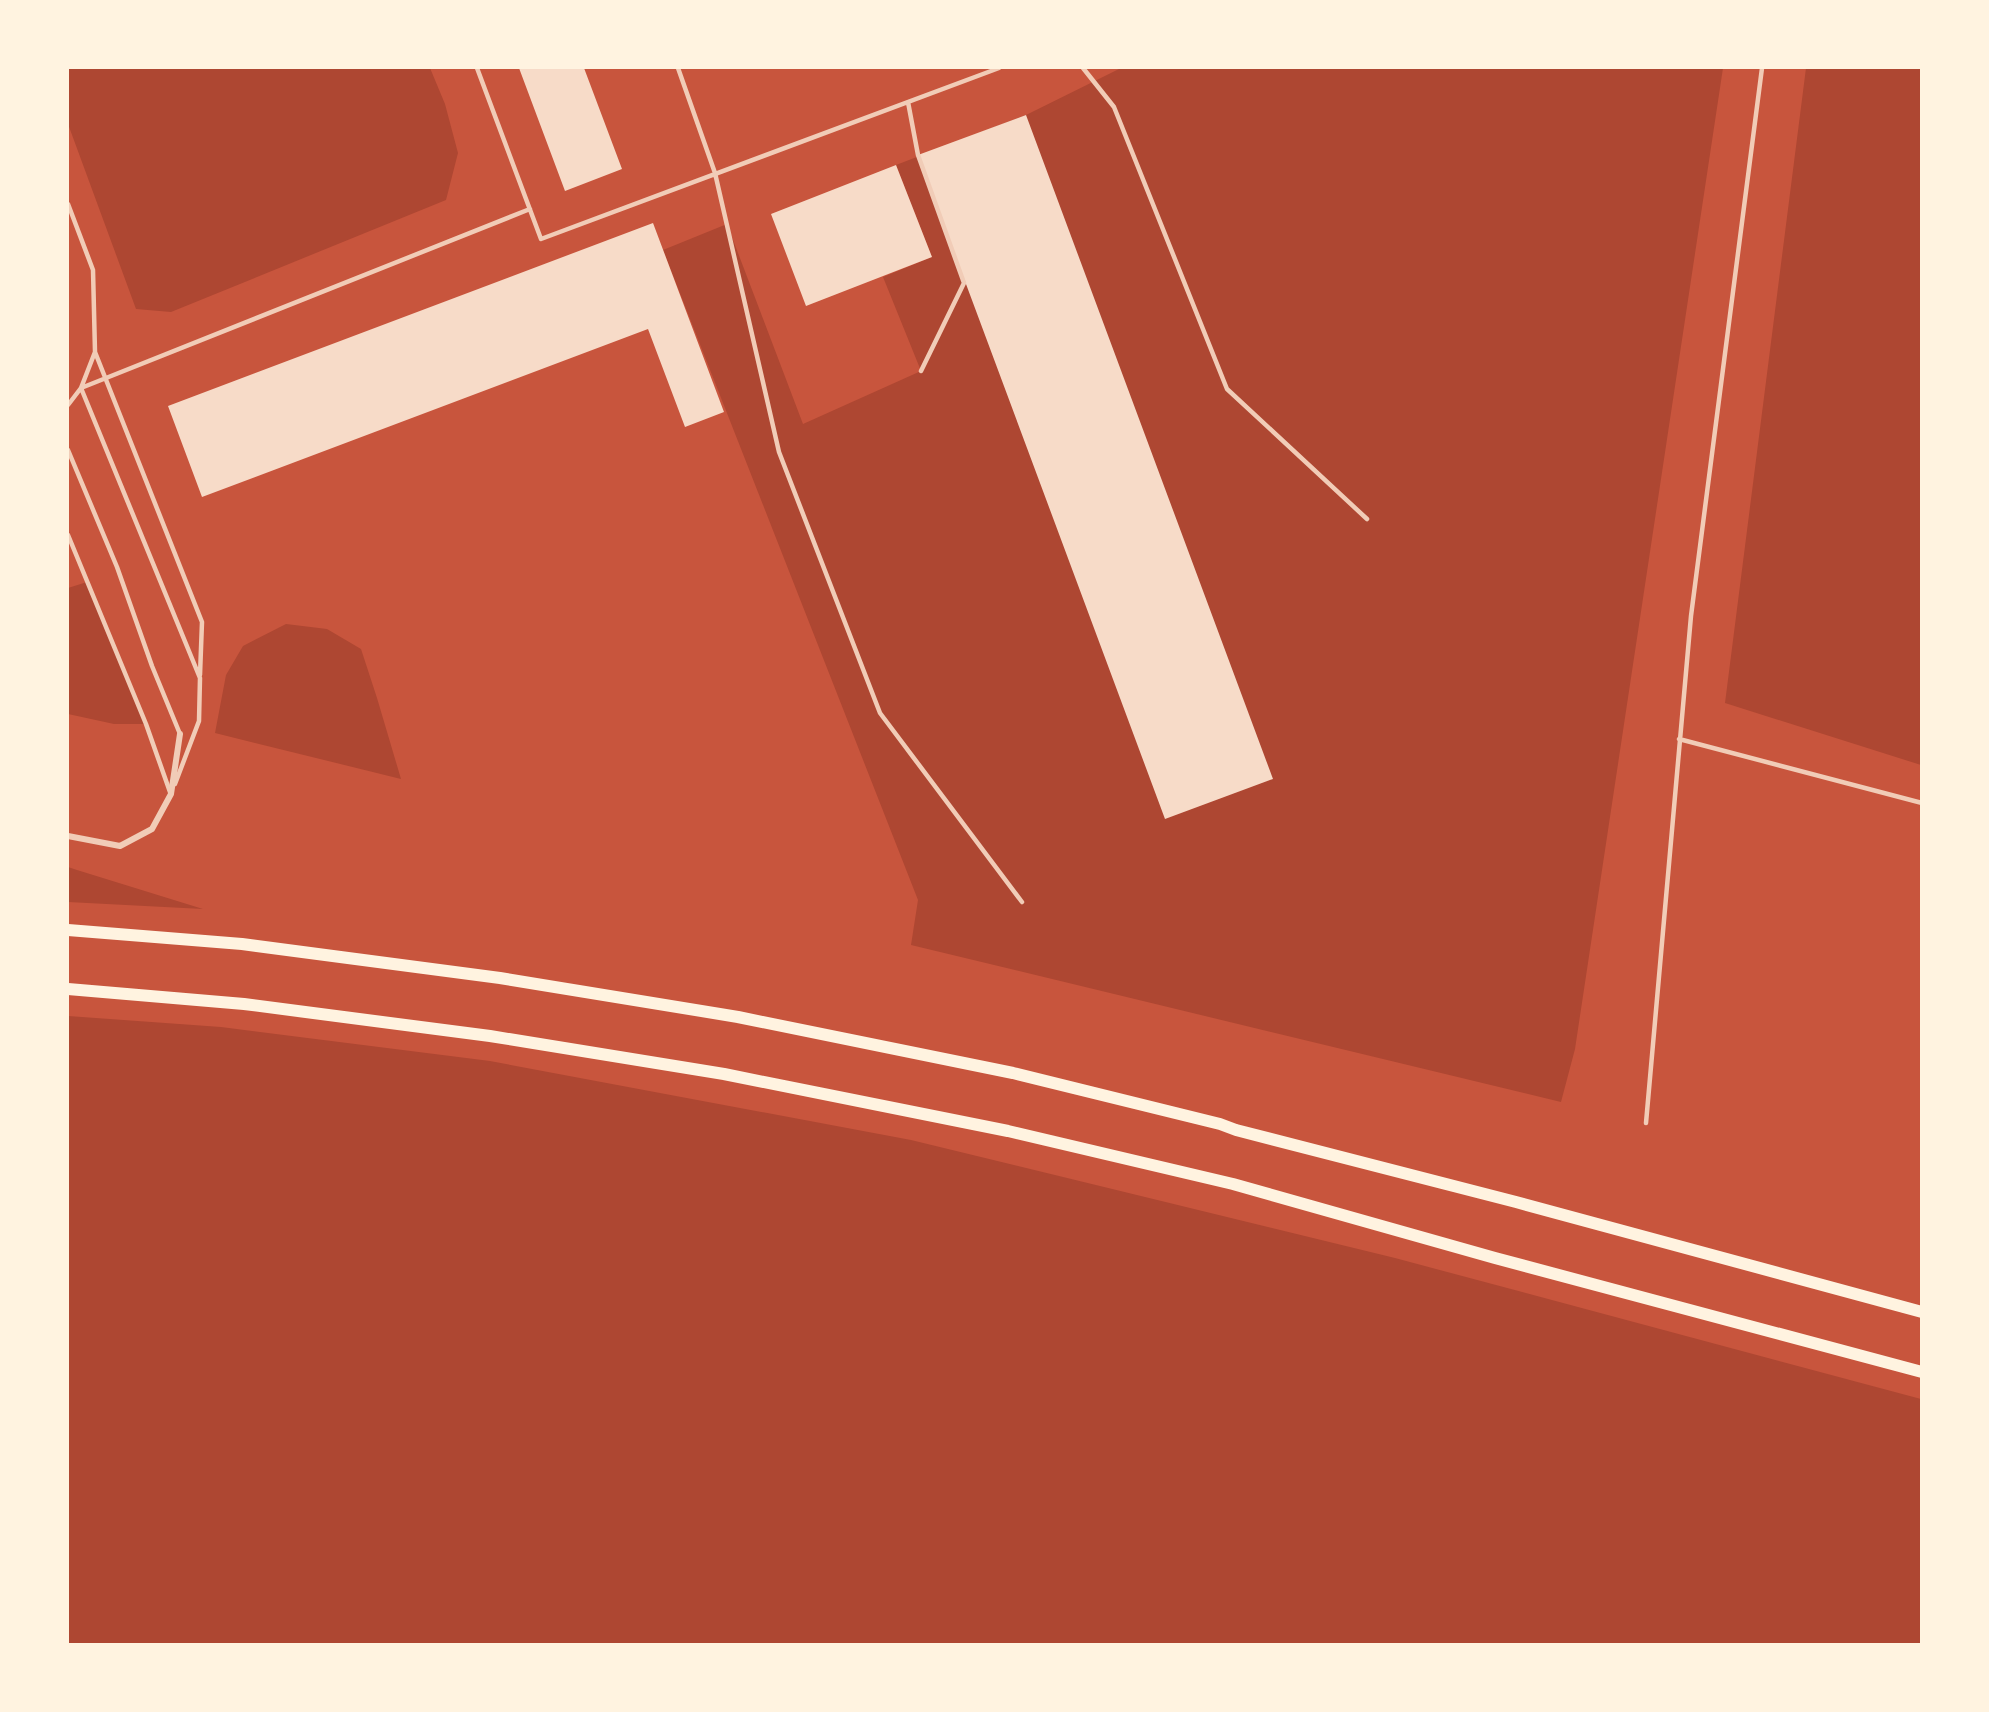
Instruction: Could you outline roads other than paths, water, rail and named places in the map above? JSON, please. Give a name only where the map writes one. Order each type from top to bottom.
[{"type":"main road","points":[[68,930],[242,944],[500,978],[738,1017],[1002,1070],[1220,1124],[1922,1312]]},
{"type":"main road","points":[[68,989],[244,1004],[490,1036],[724,1074],[1008,1131],[1233,1184],[1518,1264],[1922,1372]]},
{"type":"street","points":[[68,836],[120,846],[152,829],[171,794],[180,734]]},
{"type":"lane","points":[[477,68],[541,239],[999,68]]},
{"type":"lane","points":[[678,68],[715,173],[779,452],[880,713],[1022,902]]},
{"type":"lane","points":[[1083,68],[1114,107],[1227,388],[1367,519]]},
{"type":"lane","points":[[1646,1123],[1691,616],[1762,68]]},
{"type":"lane","points":[[908,102],[918,155],[964,283],[921,371]]},
{"type":"lane","points":[[68,204],[93,270],[95,352],[202,622],[199,721],[171,794]]},
{"type":"lane","points":[[81,388],[530,209]]},
{"type":"lane","points":[[68,405],[81,388],[95,352]]},
{"type":"lane","points":[[81,388],[200,678]]},
{"type":"lane","points":[[68,450],[117,567],[152,666],[180,734]]},
{"type":"lane","points":[[68,535],[150,735],[171,794]]},
{"type":"lane","points":[[1679,738],[1922,803]]}]
